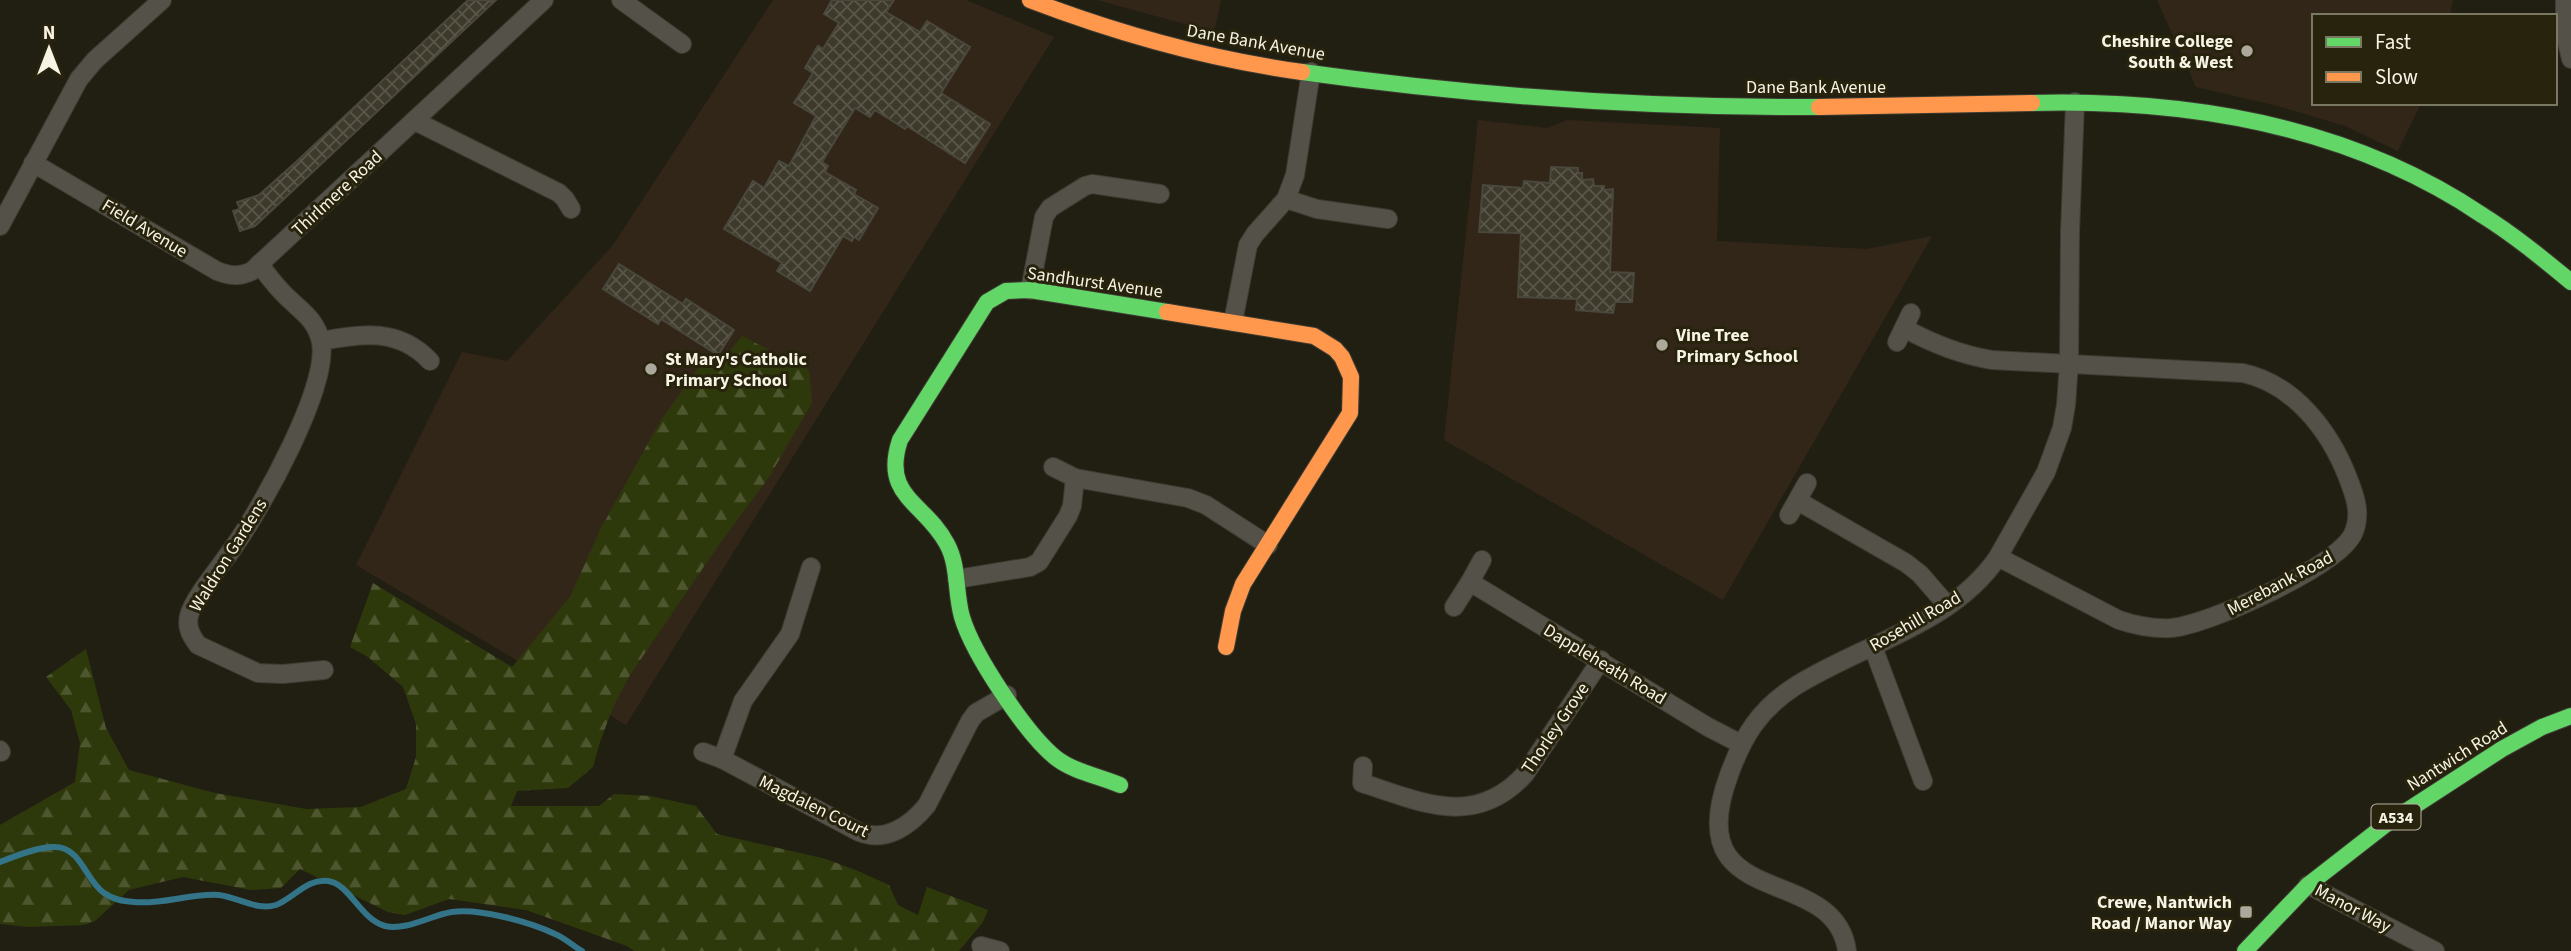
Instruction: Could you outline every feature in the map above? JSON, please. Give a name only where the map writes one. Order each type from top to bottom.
[{"type":"street","points":[[0,226],[72,88],[85,70],[162,0]]},
{"type":"street","name":"Thirlmere Road","points":[[259,264],[544,0]]},
{"type":"street","points":[[621,0],[682,44]]},
{"type":"street","name":"Dane Bank Avenue","points":[[1030,0],[1172,47],[1311,72],[1481,92],[1697,106],[1796,108],[2075,102],[2161,105],[2224,114],[2279,127],[2349,149],[2438,188],[2520,239],[2571,282]]},
{"type":"street","points":[[2565,0],[2565,34],[2571,59]]},
{"type":"street","points":[[1233,322],[1248,245],[1286,199],[1294,176],[1311,72]]},
{"type":"street","name":"Rosehill Road","points":[[1847,951],[1838,925],[1823,910],[1744,872],[1727,857],[1718,827],[1719,804],[1741,744],[1751,725],[1791,689],[1947,606],[1978,581],[1998,557],[2046,472],[2066,405],[2075,102]]},
{"type":"street","points":[[415,121],[559,193],[571,209]]},
{"type":"street","name":"Field Avenue","points":[[33,163],[217,271],[236,276],[252,271],[259,264]]},
{"type":"street","points":[[1030,290],[1040,232],[1050,208],[1084,186],[1092,184],[1160,194]]},
{"type":"street","points":[[1286,199],[1317,209],[1388,219]]},
{"type":"street","points":[[259,264],[285,295],[306,313],[321,341],[348,336],[398,338],[420,350],[430,361]]},
{"type":"street","name":"Sandhurst Avenue","points":[[1120,785],[1102,776],[1066,765],[1040,744],[972,642],[959,604],[952,554],[943,537],[909,500],[898,483],[894,466],[896,448],[986,302],[1006,291],[1030,290],[1314,336],[1339,353],[1347,365],[1354,389],[1350,413],[1238,596],[1226,647]]},
{"type":"street","name":"Merebank Road","points":[[1904,328],[1924,340],[1976,357],[2011,362],[2255,375],[2277,386],[2292,398],[2331,441],[2340,457],[2358,511],[2353,534],[2338,551],[2306,572],[2218,616],[2174,628],[2140,627],[2119,620],[1998,557]]},
{"type":"street","name":"Waldron Gardens","points":[[321,341],[321,362],[292,446],[241,536],[193,605],[188,623],[191,637],[198,645],[258,673],[292,674],[324,670]]},
{"type":"street","points":[[1053,467],[1075,478],[1188,498],[1206,505],[1268,545]]},
{"type":"street","points":[[957,579],[1030,567],[1039,562],[1068,516],[1072,506],[1075,478]]},
{"type":"street","points":[[1807,483],[1793,508],[1906,563],[1920,574],[1947,606]]},
{"type":"street","points":[[1454,607],[1482,560]]},
{"type":"street","points":[[722,760],[743,701],[790,634],[811,567]]},
{"type":"street","name":"Dappleheath Road","points":[[1470,582],[1708,727],[1741,744]]},
{"type":"street","points":[[1873,647],[1924,759],[1923,781]]},
{"type":"street","name":"Thorley Grove","points":[[1360,782],[1448,808],[1482,804],[1496,799],[1525,774],[1601,660]]},
{"type":"street","name":"Magdalen Court","points":[[703,752],[859,832],[877,836],[888,834],[909,823],[927,805],[976,713],[1007,695]]},
{"type":"street","name":"Nantwich Road","points":[[2245,951],[2308,885],[2375,833],[2444,785],[2542,727],[2571,716]]},
{"type":"street","name":"Manor Way","points":[[2308,885],[2435,951]]},
{"type":"street","points":[[981,946],[1000,951]]},
{"type":"shaded area","name":"St Mary's Catholic Primary School","points":[[773,0],[966,0],[1054,37],[626,725],[356,565],[462,352],[507,361],[613,245]]},
{"type":"shaded area","points":[[1097,0],[1221,0],[1214,32]]},
{"type":"shaded area","name":"Cheshire College South & West","points":[[2157,0],[2453,0],[2450,14],[2312,14],[2312,105],[2420,105],[2398,151],[2345,126],[2278,106],[2196,87]]},
{"type":"shaded area","name":"Vine Tree Primary School","points":[[1478,120],[1547,128],[1567,120],[1720,128],[1717,241],[1867,249],[1932,236],[1723,600],[1444,440]]},
{"type":"green space","points":[[742,336],[809,370],[812,403],[769,477],[630,675],[613,707],[593,767],[568,788],[517,791],[511,806],[599,806],[614,794],[650,796],[696,806],[717,834],[826,859],[858,871],[889,885],[898,905],[918,915],[927,887],[988,910],[983,922],[959,951],[634,951],[627,946],[526,910],[449,899],[405,915],[388,912],[300,869],[281,888],[251,890],[183,877],[129,890],[95,921],[84,925],[28,927],[0,924],[0,825],[75,782],[80,743],[71,710],[46,677],[86,649],[106,728],[129,770],[215,793],[306,809],[361,807],[406,789],[416,757],[416,724],[403,687],[368,657],[350,647],[373,583],[512,667],[570,597],[600,530],[661,420],[704,360],[723,359]]},
{"type":"building","points":[[468,0],[496,0],[255,226],[240,231],[233,211],[240,209],[237,202],[259,195]]},
{"type":"building","points":[[832,0],[894,0],[886,12],[920,32],[927,21],[970,47],[941,93],[990,124],[965,163],[907,126],[905,129],[875,110],[870,117],[855,108],[822,162],[828,166],[825,172],[856,190],[854,194],[878,208],[859,240],[854,237],[852,241],[843,236],[810,291],[777,271],[782,263],[724,229],[753,181],[764,188],[779,161],[789,166],[816,116],[794,103],[813,73],[805,68],[818,46],[823,49],[839,23],[824,14]]},
{"type":"building","points":[[1551,167],[1578,168],[1578,173],[1582,173],[1582,180],[1593,179],[1594,186],[1604,186],[1604,190],[1613,189],[1610,272],[1634,273],[1632,302],[1615,302],[1613,313],[1576,310],[1577,299],[1518,297],[1521,233],[1479,232],[1483,185],[1523,188],[1524,181],[1550,183]]},
{"type":"building","points":[[619,264],[683,304],[686,299],[734,330],[718,355],[661,319],[658,324],[603,289]]},
{"type":"waterway","points":[[0,862],[43,848],[65,849],[72,853],[104,893],[115,899],[134,902],[219,895],[254,905],[269,906],[283,902],[314,882],[328,881],[343,888],[369,916],[385,926],[410,925],[452,912],[476,912],[545,929],[582,951]]},
{"type":"traffic: fast","points":[[1302,72],[1431,88],[1560,99],[1819,107]]},
{"type":"traffic: fast","points":[[2032,103],[2150,106],[2208,113],[2266,124],[2322,139],[2377,159],[2431,184],[2505,231],[2571,282]]},
{"type":"traffic: fast","points":[[1120,785],[1063,763],[1044,747],[1016,713],[968,633],[958,599],[951,552],[938,530],[901,487],[896,474],[896,459],[900,440],[987,302],[1006,291],[1030,290],[1167,312]]},
{"type":"traffic: fast","points":[[2245,951],[2308,885],[2385,825],[2502,749],[2542,727],[2571,716]]},
{"type":"traffic: slow","points":[[1030,0],[1164,44],[1232,60],[1302,72]]},
{"type":"traffic: slow","points":[[1819,107],[2032,103]]},
{"type":"traffic: slow","points":[[1167,312],[1314,336],[1335,349],[1342,357],[1351,377],[1350,413],[1243,584],[1233,611],[1226,647]]},
{"type":"place","name":"Cheshire College South & West","points":[[2247,51]]},
{"type":"place","name":"Vine Tree Primary School","points":[[1662,345]]},
{"type":"place","name":"St Mary's Catholic Primary School","points":[[651,369]]},
{"type":"place","name":"Crewe, Nantwich Road / Manor Way","points":[[2246,912]]}]
